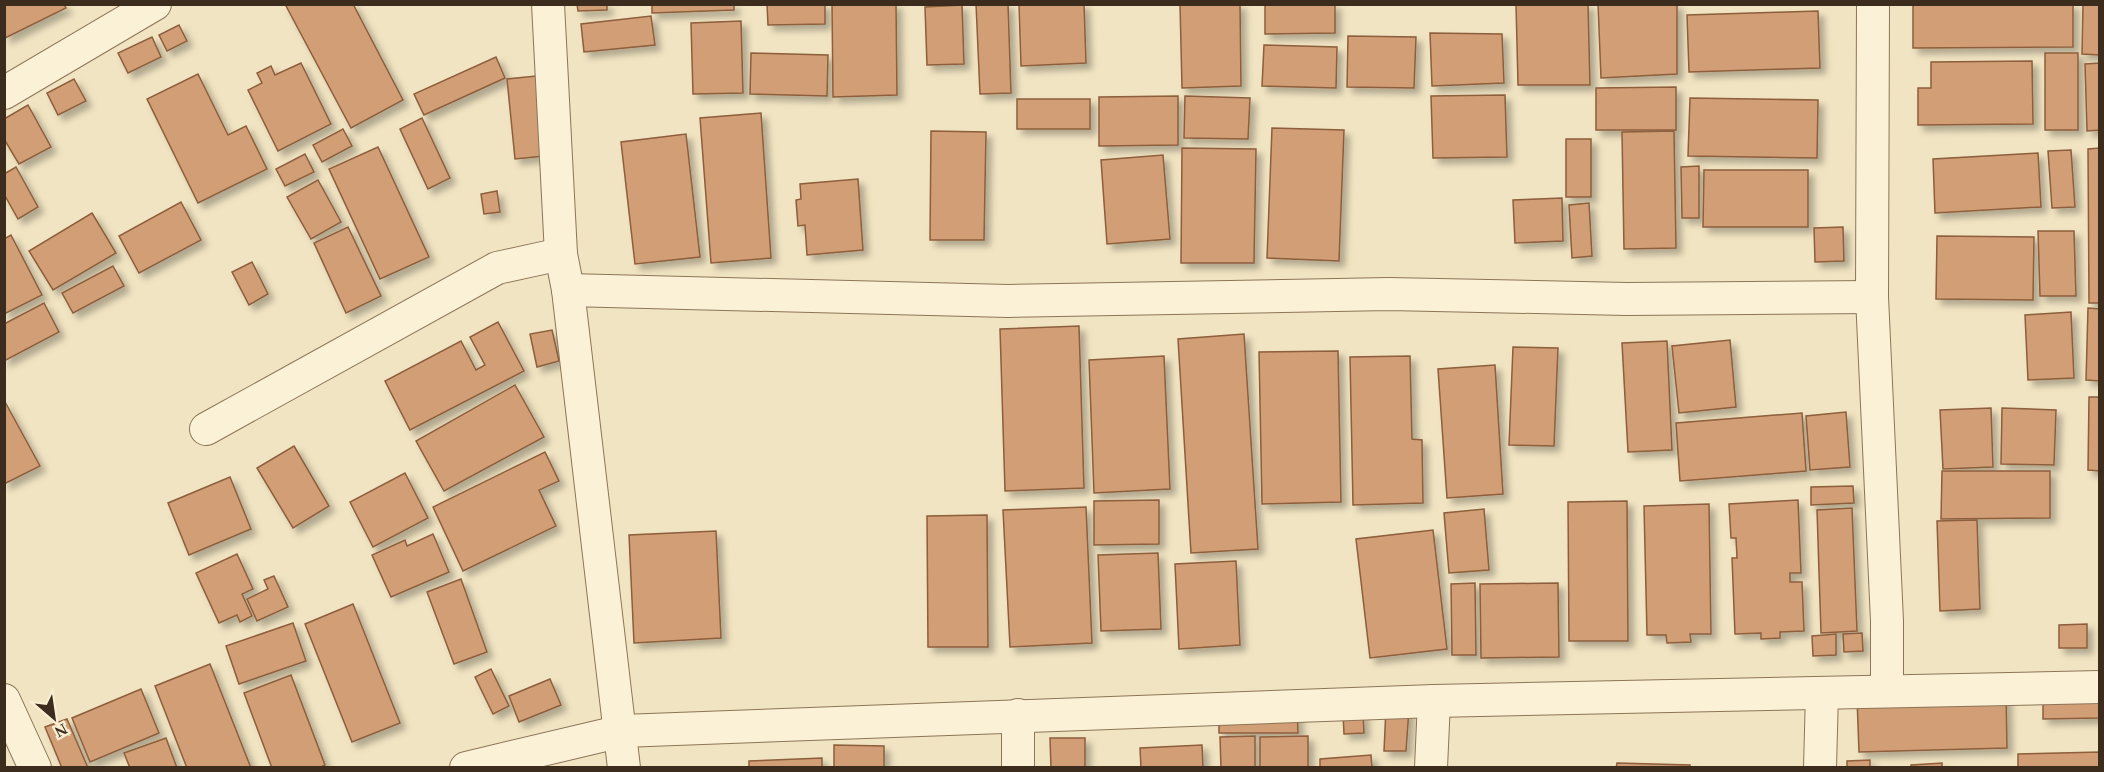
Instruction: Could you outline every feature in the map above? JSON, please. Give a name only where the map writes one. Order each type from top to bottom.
[{"type":"street","points":[[548,4],[561,254],[568,290],[622,731],[624,768]]},
{"type":"street","points":[[1873,4],[1872,297],[1887,621],[1887,691]]},
{"type":"street","points":[[4,93],[136,10]]},
{"type":"street","points":[[206,429],[498,267],[561,254]]},
{"type":"street","points":[[568,290],[1008,301],[1389,294],[1627,299],[1872,297]]},
{"type":"street","points":[[466,768],[622,731],[1434,701],[2100,687]]},
{"type":"street","points":[[1820,768],[1822,693]]},
{"type":"street","points":[[4,700],[35,768]]},
{"type":"street","points":[[1431,768],[1434,701]]},
{"type":"street","points":[[1018,715],[1018,768]]},
{"type":"building","points":[[4,4],[64,4],[66,8],[5,38]]},
{"type":"building","points":[[285,4],[353,4],[403,100],[351,128]]},
{"type":"building","points":[[577,4],[607,4],[607,10],[578,11]]},
{"type":"building","points":[[652,4],[734,4],[734,10],[652,13]]},
{"type":"building","points":[[767,4],[825,4],[825,24],[768,25]]},
{"type":"building","points":[[832,4],[896,4],[897,95],[833,97]]},
{"type":"building","points":[[976,4],[1008,4],[1011,93],[980,94]]},
{"type":"building","points":[[1019,4],[1084,4],[1086,63],[1021,66]]},
{"type":"building","points":[[1180,4],[1240,4],[1241,86],[1182,88]]},
{"type":"building","points":[[1265,4],[1335,4],[1335,33],[1265,34]]},
{"type":"building","points":[[1516,4],[1588,4],[1590,85],[1518,85]]},
{"type":"building","points":[[1598,4],[1677,4],[1677,74],[1601,78]]},
{"type":"building","points":[[1913,4],[2073,4],[2073,47],[1913,48]]},
{"type":"building","points":[[2083,4],[2100,5],[2100,55],[2082,54]]},
{"type":"building","points":[[962,5],[964,64],[927,65],[925,7]]},
{"type":"building","points":[[1818,11],[1820,68],[1689,72],[1687,15]]},
{"type":"building","points":[[651,16],[655,45],[584,52],[581,24]]},
{"type":"building","points":[[741,21],[743,93],[693,94],[691,23]]},
{"type":"building","points":[[179,25],[187,41],[167,51],[159,35]]},
{"type":"building","points":[[1430,33],[1502,34],[1504,83],[1432,86]]},
{"type":"building","points":[[1348,36],[1416,37],[1414,88],[1347,87]]},
{"type":"building","points":[[152,37],[161,57],[128,73],[118,53]]},
{"type":"building","points":[[1264,45],[1337,47],[1336,88],[1262,86]]},
{"type":"building","points":[[751,53],[828,55],[827,96],[750,94]]},
{"type":"building","points":[[2045,53],[2078,53],[2078,130],[2045,130]]},
{"type":"building","points":[[496,57],[505,78],[424,115],[414,94]]},
{"type":"building","points":[[2032,61],[2033,124],[1918,125],[1918,88],[1931,88],[1931,62]]},
{"type":"building","points":[[301,63],[331,124],[278,151],[248,90],[262,83],[257,73],[271,66],[275,75]]},
{"type":"building","points":[[2100,63],[2100,130],[2087,131],[2085,64]]},
{"type":"building","points":[[198,74],[228,135],[246,126],[267,169],[198,203],[147,99]]},
{"type":"building","points":[[536,76],[544,156],[515,159],[507,79]]},
{"type":"building","points":[[74,79],[86,101],[58,115],[47,93]]},
{"type":"building","points":[[1676,87],[1676,130],[1596,130],[1596,88]]},
{"type":"building","points":[[1505,95],[1507,157],[1433,158],[1431,96]]},
{"type":"building","points":[[1178,96],[1178,145],[1099,146],[1099,97]]},
{"type":"building","points":[[1185,96],[1250,98],[1248,139],[1184,138]]},
{"type":"building","points":[[1690,98],[1818,100],[1817,158],[1688,156]]},
{"type":"building","points":[[1017,99],[1090,99],[1090,129],[1017,129]]},
{"type":"building","points":[[28,105],[51,147],[19,164],[4,139],[4,119]]},
{"type":"building","points":[[761,113],[771,258],[711,263],[700,118]]},
{"type":"building","points":[[422,118],[450,178],[428,189],[400,129]]},
{"type":"building","points":[[1272,128],[1344,130],[1339,261],[1267,258]]},
{"type":"building","points":[[343,129],[352,146],[322,162],[313,145]]},
{"type":"building","points":[[931,131],[986,132],[984,240],[930,240]]},
{"type":"building","points":[[1674,131],[1676,248],[1624,249],[1622,132]]},
{"type":"building","points":[[686,134],[700,257],[635,264],[621,142]]},
{"type":"building","points":[[1566,139],[1591,139],[1591,197],[1566,197]]},
{"type":"building","points":[[378,147],[429,257],[380,279],[329,169]]},
{"type":"building","points":[[1182,148],[1256,149],[1254,263],[1181,263]]},
{"type":"building","points":[[2100,148],[2100,303],[2089,303],[2088,149]]},
{"type":"building","points":[[2071,150],[2075,207],[2052,208],[2048,151]]},
{"type":"building","points":[[2038,153],[2041,207],[1935,213],[1933,159]]},
{"type":"building","points":[[305,154],[314,172],[285,186],[276,169]]},
{"type":"building","points":[[1163,155],[1170,239],[1107,244],[1101,160]]},
{"type":"building","points":[[1699,166],[1699,218],[1682,218],[1681,167]]},
{"type":"building","points":[[16,167],[38,207],[18,219],[4,194],[4,174]]},
{"type":"building","points":[[1704,170],[1808,170],[1808,227],[1703,227]]},
{"type":"building","points":[[858,179],[863,250],[807,255],[805,225],[798,226],[796,200],[801,199],[800,184]]},
{"type":"building","points":[[318,180],[341,222],[311,239],[287,197]]},
{"type":"building","points":[[497,191],[500,212],[484,214],[481,194]]},
{"type":"building","points":[[1562,198],[1563,241],[1515,243],[1513,200]]},
{"type":"building","points":[[181,202],[201,240],[139,273],[119,236]]},
{"type":"building","points":[[1589,203],[1592,256],[1572,258],[1569,205]]},
{"type":"building","points":[[92,213],[116,253],[53,290],[29,251]]},
{"type":"building","points":[[348,227],[381,296],[346,313],[314,243]]},
{"type":"building","points":[[1843,227],[1844,261],[1815,262],[1814,228]]},
{"type":"building","points":[[2038,231],[2074,231],[2076,296],[2040,296]]},
{"type":"building","points":[[11,235],[42,295],[4,314],[4,239]]},
{"type":"building","points":[[1937,236],[2034,237],[2033,300],[1936,299]]},
{"type":"building","points":[[252,262],[268,294],[249,305],[232,272]]},
{"type":"building","points":[[113,266],[124,286],[73,313],[62,293]]},
{"type":"building","points":[[44,303],[59,332],[4,361],[4,324]]},
{"type":"building","points":[[2088,308],[2100,309],[2100,381],[2086,380]]},
{"type":"building","points":[[2071,312],[2074,378],[2028,380],[2025,315]]},
{"type":"building","points":[[498,322],[524,371],[410,430],[385,381],[461,341],[476,370],[485,365],[470,337]]},
{"type":"building","points":[[1079,326],[1084,488],[1005,491],[1000,329]]},
{"type":"building","points":[[552,330],[559,361],[537,367],[530,334]]},
{"type":"building","points":[[1244,334],[1258,549],[1191,553],[1178,339]]},
{"type":"building","points":[[1730,340],[1736,407],[1679,413],[1672,346]]},
{"type":"building","points":[[1667,341],[1672,450],[1628,452],[1622,343]]},
{"type":"building","points":[[1513,347],[1558,348],[1554,446],[1509,445]]},
{"type":"building","points":[[1338,351],[1341,502],[1262,504],[1259,352]]},
{"type":"building","points":[[1164,356],[1170,489],[1094,493],[1089,360]]},
{"type":"building","points":[[1410,356],[1412,439],[1422,440],[1423,503],[1353,505],[1350,357]]},
{"type":"building","points":[[1495,365],[1503,494],[1447,498],[1438,369]]},
{"type":"building","points":[[515,385],[544,437],[444,491],[416,441]]},
{"type":"building","points":[[2089,397],[2100,397],[2100,471],[2088,470]]},
{"type":"building","points":[[4,400],[40,466],[4,484]]},
{"type":"building","points":[[1991,408],[1993,467],[1943,469],[1940,410]]},
{"type":"building","points":[[2002,408],[2056,410],[2054,465],[2001,464]]},
{"type":"building","points":[[1846,412],[1850,467],[1810,470],[1806,416]]},
{"type":"building","points":[[1802,413],[1806,471],[1680,481],[1676,423]]},
{"type":"building","points":[[294,446],[329,506],[293,528],[257,468]]},
{"type":"building","points":[[545,452],[559,481],[539,490],[556,526],[463,571],[433,507]]},
{"type":"building","points":[[1942,471],[2050,471],[2050,518],[1941,519]]},
{"type":"building","points":[[405,473],[428,518],[373,547],[350,502]]},
{"type":"building","points":[[230,477],[251,529],[189,555],[168,503]]},
{"type":"building","points":[[1853,486],[1854,503],[1811,505],[1811,487]]},
{"type":"building","points":[[1159,500],[1159,544],[1094,545],[1094,501]]},
{"type":"building","points":[[1798,500],[1801,573],[1790,573],[1790,582],[1802,582],[1804,631],[1780,632],[1780,638],[1761,639],[1761,633],[1735,634],[1732,558],[1737,558],[1736,538],[1731,538],[1729,504]]},
{"type":"building","points":[[1627,501],[1628,641],[1569,641],[1568,502]]},
{"type":"building","points":[[1709,504],[1711,634],[1690,634],[1691,642],[1667,643],[1666,635],[1647,635],[1644,506]]},
{"type":"building","points":[[1086,507],[1092,643],[1010,647],[1003,510]]},
{"type":"building","points":[[1852,508],[1857,631],[1821,633],[1817,510]]},
{"type":"building","points":[[1484,509],[1489,570],[1449,573],[1444,513]]},
{"type":"building","points":[[987,515],[988,647],[928,647],[927,516]]},
{"type":"building","points":[[1977,520],[1980,609],[1940,611],[1937,521]]},
{"type":"building","points":[[1433,530],[1447,649],[1370,658],[1356,539]]},
{"type":"building","points":[[716,531],[721,638],[634,643],[629,535]]},
{"type":"building","points":[[433,534],[449,572],[391,597],[372,555],[405,540],[407,546]]},
{"type":"building","points":[[1158,553],[1161,629],[1101,631],[1098,555]]},
{"type":"building","points":[[237,554],[253,589],[242,594],[252,616],[240,622],[237,615],[219,623],[196,573]]},
{"type":"building","points":[[1236,561],[1240,645],[1179,649],[1175,564]]},
{"type":"building","points":[[274,576],[288,607],[257,621],[247,599],[268,589],[264,580]]},
{"type":"building","points":[[461,579],[487,652],[454,664],[427,592]]},
{"type":"building","points":[[1475,583],[1476,655],[1452,655],[1451,584]]},
{"type":"building","points":[[1558,583],[1559,657],[1481,658],[1480,584]]},
{"type":"building","points":[[353,604],[400,723],[352,742],[305,624]]},
{"type":"building","points":[[293,623],[306,661],[239,684],[226,646]]},
{"type":"building","points":[[2087,624],[2087,648],[2059,648],[2059,625]]},
{"type":"building","points":[[1862,633],[1863,651],[1844,652],[1843,634]]},
{"type":"building","points":[[1836,634],[1836,655],[1813,656],[1812,636]]},
{"type":"building","points":[[210,664],[251,768],[187,768],[155,686]]},
{"type":"building","points":[[491,669],[509,706],[493,714],[475,677]]},
{"type":"building","points":[[291,675],[325,765],[319,768],[272,768],[244,693]]},
{"type":"building","points":[[550,679],[561,705],[519,722],[509,696]]},
{"type":"building","points":[[141,689],[159,733],[90,762],[72,718]]},
{"type":"building","points":[[2006,693],[2007,748],[1859,752],[1857,698]]},
{"type":"building","points":[[2100,694],[2100,718],[2043,719],[2043,696]]},
{"type":"building","points":[[1386,708],[1409,709],[1406,751],[1384,751]]},
{"type":"building","points":[[1297,709],[1298,733],[1219,733],[1219,710]]},
{"type":"building","points":[[1363,712],[1364,733],[1344,734],[1343,713]]},
{"type":"building","points":[[67,719],[88,768],[62,768],[45,727]]},
{"type":"building","points":[[1255,736],[1255,768],[1221,768],[1220,737]]},
{"type":"building","points":[[1308,736],[1308,768],[1260,768],[1260,737]]},
{"type":"building","points":[[166,738],[177,768],[130,768],[124,753]]},
{"type":"building","points":[[1050,738],[1085,738],[1085,768],[1051,768]]},
{"type":"building","points":[[834,745],[884,746],[884,768],[834,768]]},
{"type":"building","points":[[1202,745],[1203,768],[1141,768],[1140,748]]},
{"type":"building","points":[[2100,752],[2100,768],[2018,768],[2018,754]]},
{"type":"building","points":[[1371,755],[1372,768],[1320,768],[1320,759]]},
{"type":"building","points":[[822,758],[822,768],[749,768],[749,761]]},
{"type":"building","points":[[1870,760],[1870,768],[1847,768],[1847,761]]},
{"type":"building","points":[[1617,763],[1690,765],[1690,768],[1616,768]]},
{"type":"building","points":[[1942,763],[1942,768],[1911,768],[1911,765]]}]
